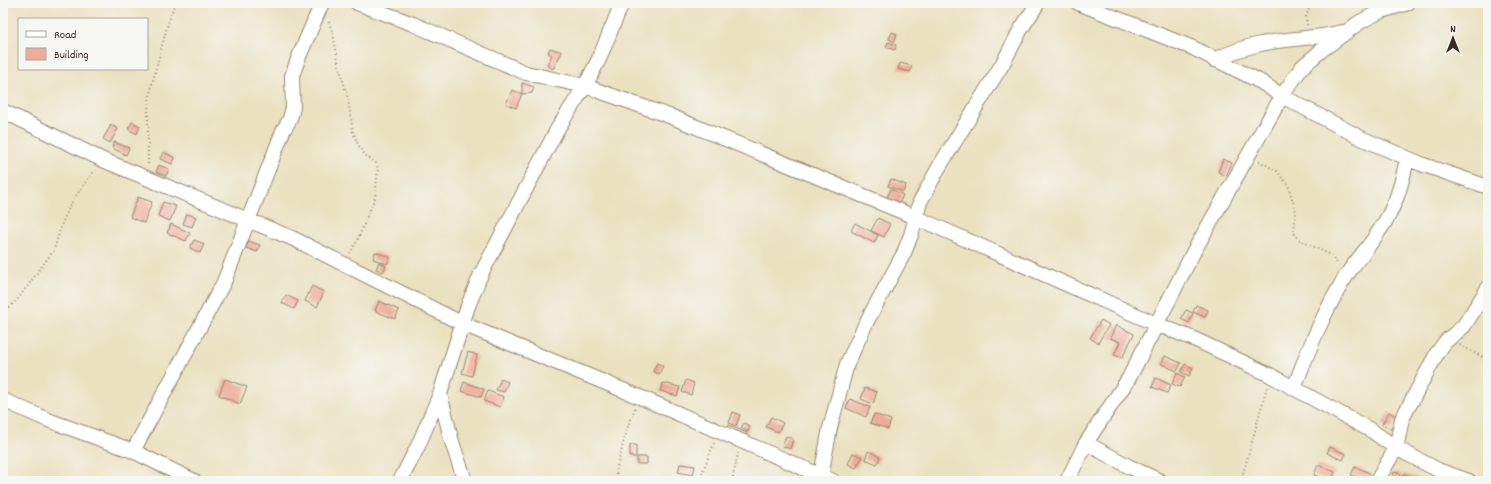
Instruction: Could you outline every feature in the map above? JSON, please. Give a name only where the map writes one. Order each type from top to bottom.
[{"type":"street","points":[[357,3],[413,24],[526,73],[585,86],[672,117],[915,217],[1156,324],[1194,338],[1270,375],[1372,431],[1396,448],[1438,470],[1469,481]]},
{"type":"street","points":[[400,481],[418,446],[440,394],[468,306],[481,274],[558,128],[585,86],[599,59],[622,3]]},
{"type":"street","points":[[3,111],[103,160],[247,221],[294,239],[463,324],[718,430],[825,479],[830,428],[847,364],[852,352],[904,253],[911,235],[920,202],[938,167],[1003,63],[1038,3]]},
{"type":"street","points":[[1067,481],[1086,443],[1129,378],[1194,251],[1282,96],[1302,66],[1360,22],[1381,11],[1408,3]]},
{"type":"street","points":[[1083,4],[1193,48],[1214,60],[1261,82],[1282,96],[1361,138],[1407,158],[1488,187]]},
{"type":"street","points":[[133,451],[224,282],[283,131],[290,119],[293,101],[292,76],[322,5]]},
{"type":"street","points":[[1214,60],[1233,52],[1262,44],[1317,37],[1348,30]]},
{"type":"street","points":[[1294,388],[1313,338],[1349,272],[1380,230],[1398,196],[1407,158]]},
{"type":"street","points":[[1377,481],[1396,448],[1402,419],[1437,353],[1449,338],[1467,321],[1488,288]]},
{"type":"street","points":[[440,394],[452,442],[465,481]]},
{"type":"street","points":[[3,400],[48,420],[133,451],[194,481]]},
{"type":"street","points":[[1086,443],[1130,467],[1160,481]]},
{"type":"path","points":[[149,179],[148,108],[152,84],[168,23],[175,3]]},
{"type":"path","points":[[1311,3],[1306,21],[1309,28],[1317,37]]},
{"type":"path","points":[[322,5],[333,34],[339,66],[348,99],[352,132],[365,155],[376,163],[378,168],[375,198],[357,241],[344,264]]},
{"type":"path","points":[[1249,156],[1277,171],[1283,177],[1288,185],[1296,212],[1294,230],[1295,235],[1300,240],[1330,255],[1335,260],[1343,283]]},
{"type":"path","points":[[3,313],[18,299],[54,250],[62,223],[73,200],[103,160]]},
{"type":"path","points":[[1449,338],[1488,360]]},
{"type":"path","points":[[1241,481],[1270,375]]},
{"type":"path","points":[[620,481],[616,477],[616,470],[629,422],[640,397]]},
{"type":"path","points":[[698,481],[718,430]]},
{"type":"path","points":[[732,481],[741,440]]},
{"type":"building","points":[[892,32],[897,34],[894,42],[889,39]]},
{"type":"building","points":[[888,42],[896,45],[895,50],[886,47]]},
{"type":"building","points":[[550,48],[562,52],[553,69],[547,65],[552,55],[548,53]]},
{"type":"building","points":[[900,63],[912,66],[910,72],[898,69]]},
{"type":"building","points":[[522,83],[534,87],[532,93],[522,94]]},
{"type":"building","points":[[512,90],[522,94],[516,108],[506,104]]},
{"type":"building","points":[[132,122],[140,126],[137,134],[128,129]]},
{"type":"building","points":[[111,125],[118,129],[110,143],[103,139]]},
{"type":"building","points":[[114,142],[129,148],[126,155],[112,148]]},
{"type":"building","points":[[163,152],[175,158],[172,164],[160,159]]},
{"type":"building","points":[[1223,159],[1232,163],[1226,176],[1218,172]]},
{"type":"building","points":[[159,165],[169,169],[166,176],[156,172]]},
{"type":"building","points":[[891,179],[906,185],[903,192],[888,186]]},
{"type":"building","points":[[891,189],[903,195],[898,206],[886,200]]},
{"type":"building","points":[[138,197],[152,202],[144,223],[130,217]]},
{"type":"building","points":[[163,202],[176,206],[170,221],[158,216]]},
{"type":"building","points":[[187,214],[196,217],[192,227],[183,224]]},
{"type":"building","points":[[878,218],[890,224],[884,237],[871,231]]},
{"type":"building","points":[[855,223],[878,235],[874,243],[851,231]]},
{"type":"building","points":[[171,224],[190,233],[186,241],[167,233]]},
{"type":"building","points":[[194,240],[204,244],[200,253],[190,248]]},
{"type":"building","points":[[249,241],[260,245],[257,252],[246,248]]},
{"type":"building","points":[[375,252],[390,257],[387,264],[373,259]]},
{"type":"building","points":[[379,262],[386,266],[383,272],[376,269]]},
{"type":"building","points":[[312,286],[324,292],[317,307],[305,301]]},
{"type":"building","points":[[286,295],[298,301],[294,309],[282,303]]},
{"type":"building","points":[[379,301],[399,310],[395,319],[375,311]]},
{"type":"building","points":[[1196,305],[1208,310],[1205,317],[1193,312]]},
{"type":"building","points":[[1186,310],[1193,313],[1189,323],[1181,319]]},
{"type":"building","points":[[1101,320],[1109,325],[1098,343],[1090,338]]},
{"type":"building","points":[[1116,325],[1134,334],[1122,358],[1114,355],[1120,342],[1110,338]]},
{"type":"building","points":[[468,352],[477,355],[472,376],[462,373]]},
{"type":"building","points":[[1165,356],[1181,363],[1177,371],[1161,364]]},
{"type":"building","points":[[657,363],[663,366],[659,374],[653,371]]},
{"type":"building","points":[[1185,364],[1193,368],[1189,376],[1181,372]]},
{"type":"building","points":[[1177,373],[1185,377],[1180,387],[1172,384]]},
{"type":"building","points":[[1156,378],[1171,385],[1167,393],[1152,387]]},
{"type":"building","points":[[225,379],[247,387],[240,404],[219,395]]},
{"type":"building","points":[[501,379],[508,382],[504,392],[496,390]]},
{"type":"building","points":[[686,380],[694,383],[691,395],[682,392]]},
{"type":"building","points":[[464,382],[484,389],[481,397],[461,391]]},
{"type":"building","points":[[663,383],[680,387],[677,396],[660,391]]},
{"type":"building","points":[[865,388],[877,392],[873,404],[861,399]]},
{"type":"building","points":[[488,391],[504,397],[500,407],[484,401]]},
{"type":"building","points":[[850,399],[870,407],[866,417],[846,408]]},
{"type":"building","points":[[733,412],[740,415],[736,426],[729,423]]},
{"type":"building","points":[[1389,412],[1398,418],[1391,429],[1382,424]]},
{"type":"building","points":[[874,414],[891,420],[888,429],[870,423]]},
{"type":"building","points":[[771,417],[783,423],[778,432],[766,427]]},
{"type":"building","points":[[744,423],[750,426],[748,432],[741,428]]},
{"type":"building","points":[[729,425],[747,433],[744,440],[726,432]]},
{"type":"building","points":[[786,436],[793,439],[790,449],[782,446]]},
{"type":"building","points":[[630,445],[636,445],[636,457],[630,457]]},
{"type":"building","points":[[1330,447],[1346,454],[1343,460],[1327,453]]},
{"type":"building","points":[[868,451],[880,457],[877,464],[865,459]]},
{"type":"building","points":[[853,453],[862,457],[856,468],[848,464]]},
{"type":"building","points":[[637,457],[647,457],[647,464],[637,464]]},
{"type":"building","points":[[680,464],[695,466],[693,475],[678,472]]},
{"type":"building","points":[[1318,465],[1335,472],[1331,481],[1314,475]]},
{"type":"building","points":[[1355,467],[1370,473],[1366,481],[1351,475]]},
{"type":"building","points":[[1394,472],[1401,474],[1399,481],[1391,481]]},
{"type":"building","points":[[1403,474],[1422,479],[1421,481],[1402,481]]}]
